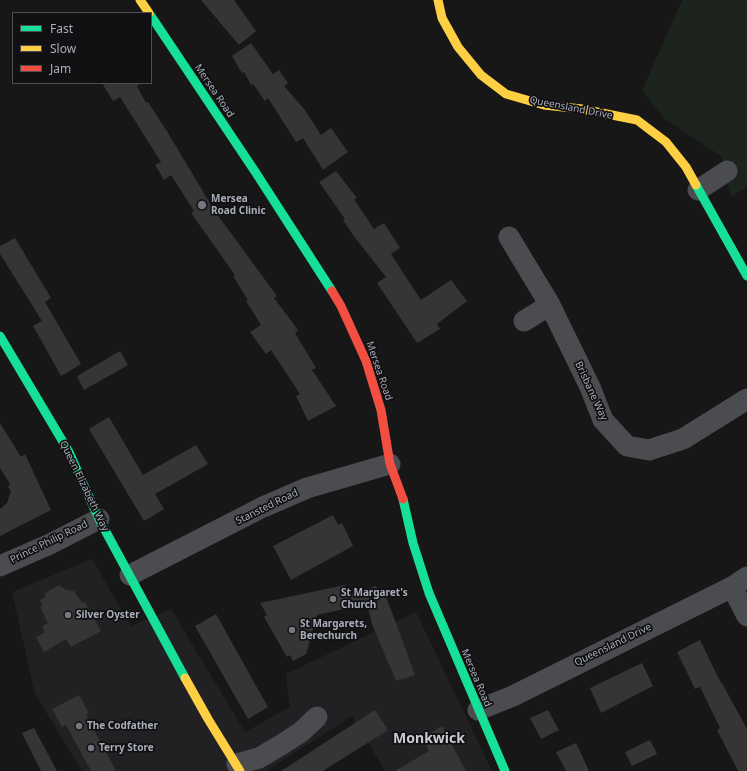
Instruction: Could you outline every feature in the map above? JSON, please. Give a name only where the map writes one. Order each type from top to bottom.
[{"type":"street","points":[[140,0],[148,12]]},
{"type":"street","name":"Queensland Drive","points":[[438,0],[442,18],[458,47],[481,75],[506,94],[544,104],[582,109],[637,120],[666,142],[686,167],[747,276]]},
{"type":"street","name":"Mersea Road","points":[[152,17],[256,173],[341,306],[366,361],[381,410],[390,464],[401,490],[413,543],[429,593],[505,771]]},
{"type":"street","points":[[698,190],[727,171]]},
{"type":"street","name":"Brisbane Way","points":[[508,237],[550,305],[590,388],[603,420],[627,446],[649,450],[683,439],[747,399]]},
{"type":"street","points":[[524,321],[550,305]]},
{"type":"street","name":"Queen Elizabeth Way","points":[[0,336],[69,452],[98,518],[208,719],[238,768]]},
{"type":"street","name":"Stansted Road","points":[[130,575],[263,507],[307,488],[390,464]]},
{"type":"street","name":"Prince Philip Road","points":[[0,566],[50,544],[98,518]]},
{"type":"street","points":[[740,582],[747,616]]},
{"type":"street","name":"Queensland Drive","points":[[478,710],[513,696],[740,582]]},
{"type":"street","points":[[238,768],[281,745],[301,732],[317,717]]},
{"type":"shaded area","points":[[682,0],[747,0],[747,187],[731,197],[721,156],[666,120],[642,91]]},
{"type":"shaded area","points":[[92,559],[131,626],[171,609],[245,732],[290,707],[286,674],[416,612],[492,771],[385,771],[352,716],[266,771],[82,771],[35,694],[12,592]]},
{"type":"building","points":[[201,0],[234,0],[256,31],[239,45]]},
{"type":"building","points":[[251,43],[273,74],[279,70],[288,83],[284,86],[305,110],[321,135],[331,128],[348,152],[323,170],[303,138],[296,142],[268,98],[265,101],[253,84],[251,85],[244,72],[242,73],[232,56]]},
{"type":"building","points":[[103,84],[140,84],[137,86],[146,103],[148,102],[168,133],[214,210],[277,296],[274,298],[298,330],[295,333],[316,368],[312,370],[336,406],[308,421],[296,396],[300,394],[271,350],[266,354],[250,332],[261,325],[233,276],[235,275],[191,213],[194,211],[171,175],[164,180],[155,165],[161,162],[120,97],[113,101]]},
{"type":"building","points":[[336,171],[357,198],[354,199],[374,229],[384,223],[400,248],[391,254],[421,300],[451,280],[467,301],[437,324],[440,329],[417,343],[377,283],[386,277],[353,235],[343,220],[345,219],[319,182]]},
{"type":"building","points":[[15,238],[51,298],[45,302],[81,364],[61,376],[33,326],[42,321],[0,254],[0,246]]},
{"type":"building","points":[[120,351],[128,365],[84,390],[77,376]]},
{"type":"building","points":[[109,417],[143,475],[196,445],[208,464],[155,494],[164,509],[144,521],[89,429]]},
{"type":"building","points":[[0,423],[21,457],[25,454],[51,510],[0,536],[0,509],[7,503],[11,491],[8,487],[10,484],[0,468]]},
{"type":"building","points":[[333,515],[338,525],[342,523],[353,546],[291,580],[273,546]]},
{"type":"building","name":"Silver Oyster","points":[[59,585],[66,590],[74,591],[82,603],[85,602],[101,631],[71,647],[66,639],[44,652],[36,637],[45,632],[42,626],[48,623],[40,607],[43,606],[40,600],[46,597],[44,594]]},
{"type":"building","points":[[345,585],[347,594],[376,586],[378,593],[384,591],[415,675],[396,681],[372,624],[367,604],[317,615],[306,654],[293,661],[290,655],[287,657],[264,617],[267,615],[260,603]]},
{"type":"building","points":[[216,614],[268,707],[248,719],[195,626]]},
{"type":"building","points":[[700,640],[721,683],[747,729],[747,771],[738,771],[717,730],[720,728],[700,687],[695,689],[677,652]]},
{"type":"building","points":[[642,663],[653,686],[601,713],[590,688]]},
{"type":"building","points":[[79,695],[89,713],[86,715],[116,771],[91,771],[66,725],[62,727],[52,709]]},
{"type":"building","points":[[375,710],[388,730],[323,771],[281,771]]},
{"type":"building","points":[[548,710],[559,730],[541,739],[530,718]]},
{"type":"building","points":[[442,726],[466,771],[395,771],[429,751],[422,738]]},
{"type":"building","points":[[34,728],[57,771],[41,771],[22,733]]},
{"type":"building","points":[[650,740],[657,754],[632,766],[625,752]]},
{"type":"building","points":[[576,743],[589,771],[566,771],[556,752]]},
{"type":"traffic: fast","points":[[152,17],[256,173],[332,291]]},
{"type":"traffic: fast","points":[[696,185],[747,276]]},
{"type":"traffic: fast","points":[[0,336],[69,452],[99,519],[185,678]]},
{"type":"traffic: fast","points":[[403,499],[413,543],[429,593],[505,771]]},
{"type":"traffic: slow","points":[[140,0],[148,12]]},
{"type":"traffic: slow","points":[[438,0],[442,18],[458,47],[481,75],[506,94],[544,105],[582,109],[637,120],[666,142],[686,167],[696,185]]},
{"type":"traffic: slow","points":[[185,678],[240,771]]},
{"type":"traffic: jam","points":[[332,291],[341,306],[366,361],[381,410],[390,464],[403,499]]},
{"type":"place","name":"Mersea Road Clinic","points":[[202,205]]},
{"type":"place","name":"St Margaret's Church","points":[[333,599]]},
{"type":"place","name":"Silver Oyster","points":[[68,615]]},
{"type":"place","name":"St Margarets, Berechurch","points":[[292,630]]},
{"type":"place","name":"The Codfather","points":[[79,726]]},
{"type":"place","name":"Terry Store","points":[[91,748]]},
{"type":"district","name":"Monkwick","points":[[429,739]]}]
